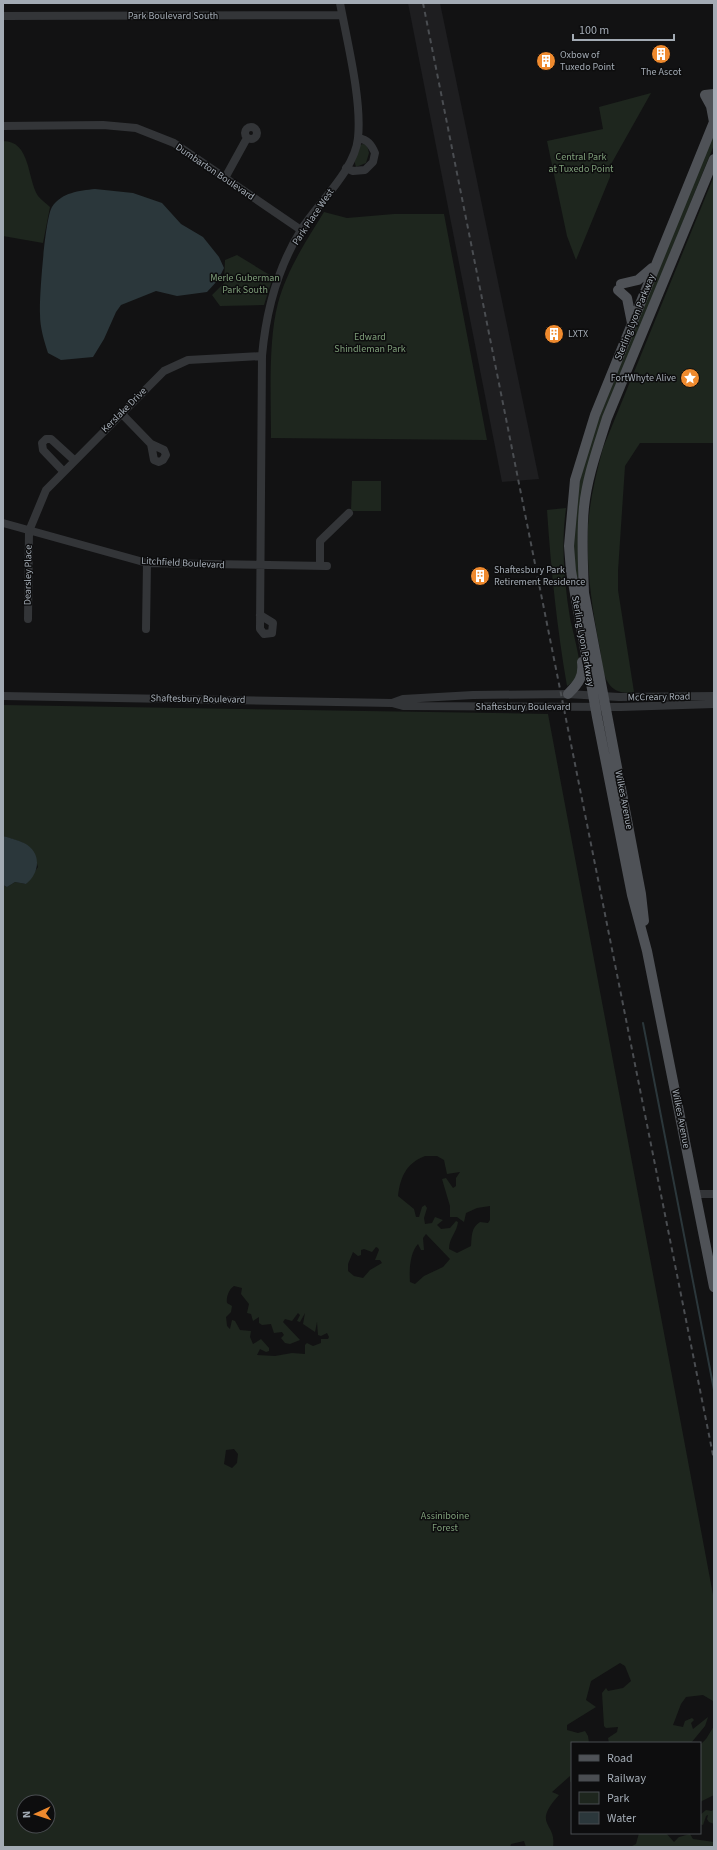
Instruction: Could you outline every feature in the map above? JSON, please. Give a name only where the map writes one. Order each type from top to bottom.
[{"type":"main road","points":[[714,94],[705,95],[711,106],[714,122]]},
{"type":"main road","name":"Sterling Lyon Parkway","points":[[595,707],[569,560],[572,503],[575,480],[595,415],[714,122]]},
{"type":"main road","name":"Sterling Lyon Parkway","points":[[604,697],[584,593],[582,546],[584,506],[593,462],[607,418],[714,159]]},
{"type":"main road","points":[[632,325],[628,298],[619,287],[638,280],[657,264]]},
{"type":"main road","points":[[568,694],[580,682],[582,676],[580,626]]},
{"type":"main road","name":"Wilkes Avenue","points":[[604,697],[641,894],[647,951]]},
{"type":"main road","name":"Wilkes Avenue","points":[[595,707],[632,895],[647,951],[714,1287]]},
{"type":"street","name":"Park Place West","points":[[260,615],[262,356],[264,332],[273,291],[280,271],[302,230],[346,168],[355,152],[358,138],[357,95],[340,3]]},
{"type":"street","name":"Park Boulevard South","points":[[3,16],[342,15]]},
{"type":"street","name":"Dumbarton Boulevard","points":[[3,126],[104,125],[136,128],[174,143],[302,230]]},
{"type":"street","points":[[225,178],[247,138]]},
{"type":"street","points":[[346,168],[353,171],[365,170],[372,162],[375,153],[371,145],[365,140],[358,138]]},
{"type":"street","name":"Kerslake Drive","points":[[29,531],[46,490],[74,460],[164,371],[188,360],[262,356]]},
{"type":"street","points":[[121,413],[151,444]]},
{"type":"street","points":[[64,472],[43,450],[42,443],[46,439],[50,439],[74,460]]},
{"type":"street","name":"Litchfield Boulevard","points":[[3,523],[147,563],[324,566],[320,541],[349,513]]},
{"type":"street","name":"Dearsley Place","points":[[28,619],[29,531]]},
{"type":"street","points":[[146,629],[147,563]]},
{"type":"street","name":"Shaftesbury Boulevard","points":[[392,703],[403,699],[473,695],[568,694],[604,697]]},
{"type":"street","name":"Shaftesbury Boulevard","points":[[3,696],[392,703],[403,706],[606,707]]},
{"type":"street","name":"McCreary Road","points":[[604,697],[714,696]]},
{"type":"street","name":"McCreary Road","points":[[606,707],[714,704]]},
{"type":"street","points":[[696,1194],[714,1194]]},
{"type":"shaded area","points":[[408,3],[440,3],[539,479],[502,482]]},
{"type":"green space","name":"Central Park at Tuxedo Point","points":[[651,93],[610,166],[610,177],[576,260],[567,236],[547,141],[603,129],[599,107]]},
{"type":"green space","points":[[714,132],[714,145],[601,424],[579,521],[578,583],[573,546],[575,507],[578,488],[593,433]]},
{"type":"green space","points":[[3,141],[12,143],[19,147],[27,162],[34,189],[38,196],[50,207],[43,243],[3,236]]},
{"type":"green space","points":[[360,145],[367,145],[369,153],[366,163],[356,167],[354,160]]},
{"type":"green space","points":[[714,176],[714,443],[640,443],[625,466],[618,590],[634,692],[627,693],[617,691],[611,687],[605,676],[594,618],[588,557],[588,526],[592,496],[603,448]]},
{"type":"green space","name":"Edward Shindleman Park","points":[[324,212],[347,218],[394,214],[444,214],[487,440],[271,438],[271,352],[278,303],[286,279],[292,267]]},
{"type":"green space","name":"Merle Guberman Park South","points":[[237,255],[273,277],[264,305],[220,306],[212,295],[224,283],[225,260]]},
{"type":"green space","points":[[352,481],[381,481],[381,511],[351,511]]},
{"type":"green space","points":[[566,508],[563,549],[566,590],[570,618],[580,665],[580,669],[575,679],[567,686],[560,642],[550,555],[547,510]]},
{"type":"green space","name":"Assiniboine Forest","points":[[3,705],[548,714],[714,1600],[714,1704],[713,1701],[703,1695],[686,1697],[681,1704],[673,1725],[683,1727],[685,1721],[692,1718],[694,1720],[691,1723],[693,1729],[708,1717],[705,1726],[692,1742],[609,1742],[608,1738],[617,1732],[618,1727],[606,1728],[604,1726],[602,1693],[606,1688],[608,1691],[623,1688],[631,1681],[625,1666],[620,1663],[591,1681],[586,1700],[596,1707],[567,1725],[567,1730],[578,1733],[585,1731],[589,1742],[571,1742],[571,1782],[570,1776],[552,1792],[559,1795],[551,1805],[546,1818],[552,1833],[553,1847],[526,1847],[524,1841],[511,1844],[510,1847],[3,1847],[3,885],[7,887],[15,882],[26,884],[38,867],[30,848],[23,843],[3,836]],"holes":[[[425,1156],[437,1156],[444,1160],[447,1174],[460,1172],[456,1178],[456,1186],[453,1188],[446,1178],[442,1179],[450,1206],[450,1217],[457,1217],[464,1222],[466,1213],[477,1208],[490,1206],[490,1220],[488,1223],[480,1222],[477,1224],[472,1232],[471,1246],[457,1253],[449,1249],[449,1245],[458,1222],[456,1221],[450,1228],[441,1229],[437,1225],[443,1220],[435,1217],[432,1223],[425,1224],[424,1218],[427,1208],[425,1205],[422,1207],[419,1217],[416,1217],[414,1209],[398,1196],[402,1177],[409,1167],[418,1159]],[[426,1234],[450,1259],[443,1267],[424,1276],[415,1284],[410,1282],[410,1267],[413,1252],[418,1244],[421,1250],[424,1250],[423,1238]],[[376,1247],[379,1250],[375,1260],[380,1260],[382,1263],[370,1270],[363,1278],[354,1276],[348,1271],[348,1264],[353,1252],[358,1256],[361,1255],[361,1250],[364,1249],[372,1252]],[[234,1286],[242,1288],[241,1294],[249,1304],[247,1313],[251,1314],[253,1321],[259,1317],[259,1323],[262,1325],[271,1324],[274,1333],[282,1332],[284,1335],[281,1338],[285,1343],[290,1344],[300,1340],[283,1322],[285,1319],[292,1321],[298,1313],[300,1315],[297,1321],[300,1322],[305,1313],[303,1324],[315,1332],[317,1322],[318,1335],[321,1336],[327,1333],[329,1337],[328,1339],[321,1339],[321,1343],[313,1346],[307,1343],[305,1345],[305,1354],[292,1353],[275,1356],[257,1355],[260,1349],[266,1352],[269,1351],[269,1348],[261,1339],[253,1344],[250,1337],[251,1331],[240,1330],[235,1321],[232,1320],[230,1329],[227,1326],[226,1317],[231,1312],[232,1306],[227,1303],[228,1293]],[[234,1449],[238,1454],[237,1463],[232,1468],[224,1464],[226,1450]]]},
{"type":"green space","points":[[714,1726],[714,1795],[701,1802],[701,1744]]},
{"type":"green space","points":[[714,1808],[714,1824],[709,1822],[707,1819],[708,1815],[706,1816],[703,1825],[701,1824],[701,1814],[706,1810],[712,1811]]},
{"type":"green space","points":[[639,1834],[667,1834],[674,1842],[679,1837],[690,1834],[693,1839],[714,1842],[714,1847],[630,1847],[636,1844]]},
{"type":"water","points":[[95,189],[133,193],[162,203],[181,224],[203,237],[219,257],[224,268],[218,280],[207,292],[177,296],[156,291],[121,305],[93,357],[61,360],[48,353],[42,334],[40,319],[40,292],[49,214],[56,202],[66,195]]},
{"type":"water","points":[[3,836],[24,843],[34,852],[37,863],[36,869],[31,879],[26,884],[15,882],[7,887],[3,885]]},
{"type":"waterway","points":[[643,1023],[714,1390]]},
{"type":"railway","points":[[423,3],[714,1460]]},
{"type":"place","name":"The Ascot","points":[[661,54]]},
{"type":"place","name":"Oxbow of Tuxedo Point","points":[[546,61]]},
{"type":"place","name":"LXTX","points":[[554,334]]},
{"type":"place","name":"FortWhyte Alive","points":[[690,378]]},
{"type":"place","name":"Shaftesbury Park Retirement Residence","points":[[480,576]]}]
